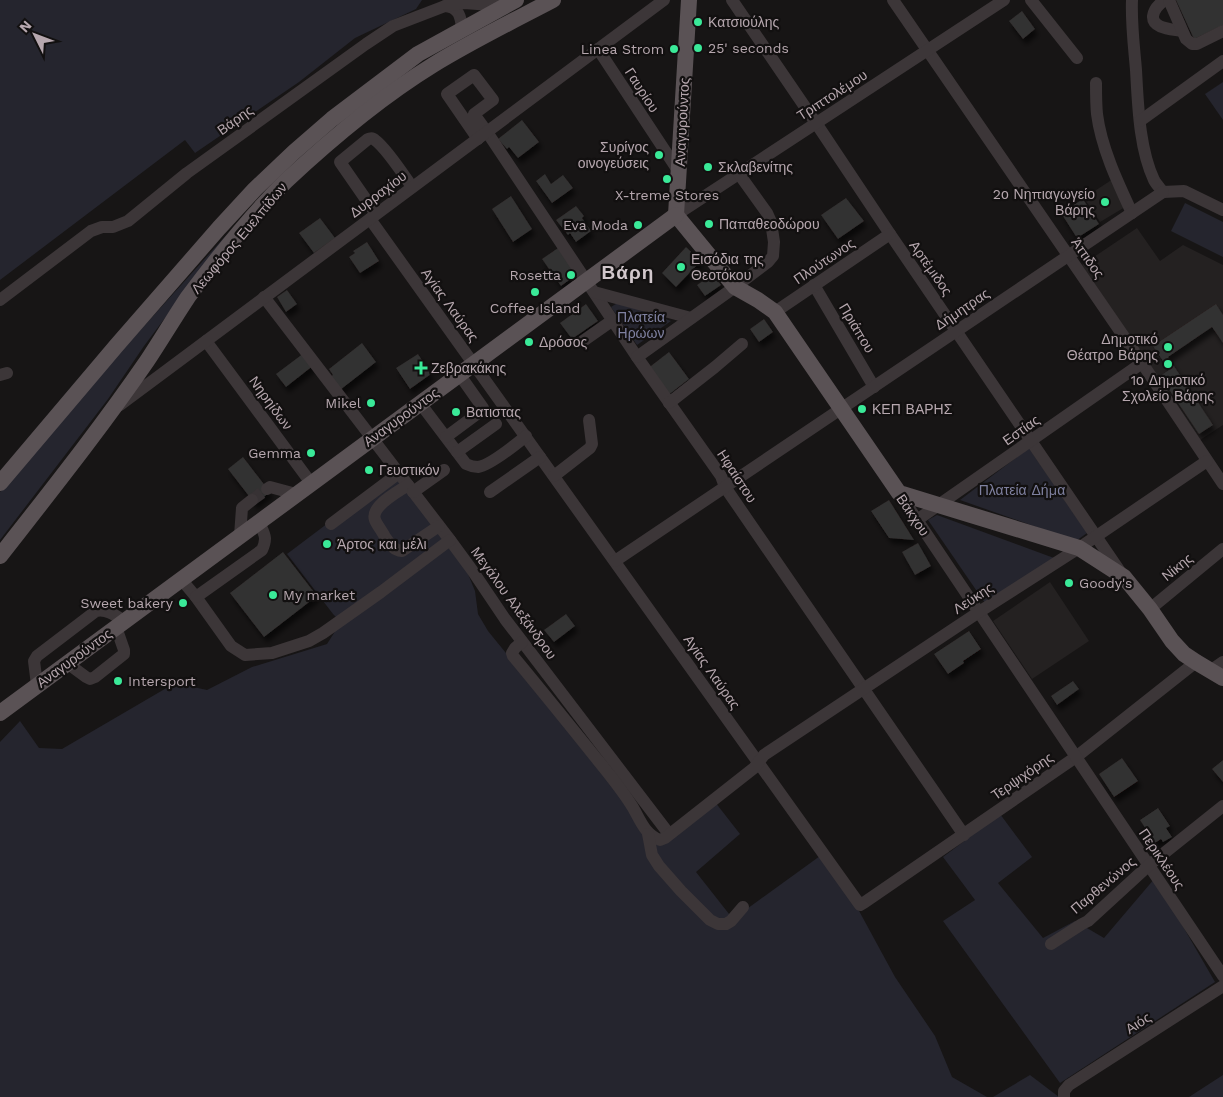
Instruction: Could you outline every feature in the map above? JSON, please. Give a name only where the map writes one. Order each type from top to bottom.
[{"type":"main road","name":"Λεωφόρος Ευελπίδων","points":[[0,556],[111,412],[188,298],[223,252],[280,188],[353,122],[432,65],[553,0]]},
{"type":"main road","name":"Αναγυρούντος","points":[[0,712],[459,374],[590,286],[676,215],[689,0]]},
{"type":"main road","name":"Λεωφόρος Ευελπίδων","points":[[0,483],[218,228],[254,189],[332,119],[418,54],[510,3]]},
{"type":"main road","points":[[676,215],[735,287]]},
{"type":"main road","name":"Βάκχου","points":[[735,287],[775,312],[899,493]]},
{"type":"main road","points":[[899,493],[1079,548],[1124,577],[1184,654],[1196,662],[1219,670]]},
{"type":"street","name":"Δυρραχίου","points":[[111,412],[664,0]]},
{"type":"street","name":"Αρτέμιδος","points":[[732,0],[1124,577]]},
{"type":"street","name":"Άττιδος","points":[[893,0],[1223,484]]},
{"type":"street","name":"Τριπτολέμου","points":[[676,215],[1004,0]]},
{"type":"street","points":[[1031,0],[1077,58]]},
{"type":"street","points":[[1132,0],[1131,15],[1140,121],[1143,143],[1155,182],[1163,192],[1184,191],[1223,210]]},
{"type":"street","points":[[1165,0],[1153,13],[1153,20],[1163,27],[1182,31]]},
{"type":"street","points":[[1168,0],[1186,39],[1192,44],[1223,32]]},
{"type":"street","name":"Βάρης","points":[[0,300],[91,231],[102,227],[114,227],[128,221],[187,174],[393,26],[445,6],[465,2],[510,3]]},
{"type":"street","points":[[445,6],[452,6],[457,10],[461,18],[462,29]]},
{"type":"street","name":"Γαυρίου","points":[[598,49],[679,172]]},
{"type":"street","points":[[1140,121],[1223,61]]},
{"type":"street","points":[[474,76],[493,100],[474,114],[483,135],[447,94],[474,76]]},
{"type":"street","points":[[1096,83],[1097,115],[1103,140],[1115,176],[1132,213]]},
{"type":"street","name":"Ηφαίστου","points":[[483,135],[721,476],[725,487],[964,835]]},
{"type":"street","points":[[340,162],[368,139],[374,139],[385,150],[412,187]]},
{"type":"street","name":"Αγίας Λαύρας","points":[[327,145],[340,162],[373,217],[474,364],[860,904]]},
{"type":"street","points":[[637,357],[735,287],[773,256],[774,242],[771,222],[767,213],[739,174]]},
{"type":"street","name":"Δήμητρας","points":[[615,562],[1163,192]]},
{"type":"street","name":"Πλούτωνος","points":[[775,312],[890,234]]},
{"type":"street","name":"Πριάπου","points":[[814,285],[874,387]]},
{"type":"street","points":[[590,286],[691,318]]},
{"type":"street","name":"Μεγάλου Αλεξάνδρου","points":[[264,298],[450,540],[494,605],[669,834]]},
{"type":"street","points":[[583,341],[613,320]]},
{"type":"street","name":"Νηρηίδων","points":[[206,341],[311,483]]},
{"type":"street","points":[[670,403],[742,344]]},
{"type":"street","name":"Εστίας","points":[[917,520],[1142,363]]},
{"type":"street","points":[[446,438],[483,408],[459,374]]},
{"type":"street","points":[[420,403],[466,464],[472,467],[489,463],[526,436]]},
{"type":"street","points":[[554,476],[590,448],[592,444],[589,420]]},
{"type":"street","points":[[457,452],[496,424]]},
{"type":"street","points":[[490,492],[540,457]]},
{"type":"street","name":"Λεύκης","points":[[758,762],[764,755],[1079,548],[1207,461]]},
{"type":"street","points":[[439,526],[402,551],[397,550],[390,546],[374,519],[374,512],[378,506],[444,470]]},
{"type":"street","points":[[331,524],[399,473]]},
{"type":"street","points":[[267,489],[270,487],[296,494]]},
{"type":"street","name":"Βάκχου","points":[[899,493],[1076,757]]},
{"type":"street","points":[[240,536],[242,508],[252,500]]},
{"type":"street","points":[[196,597],[262,550],[266,542],[259,522]]},
{"type":"street","points":[[181,579],[238,652],[245,655],[272,653],[309,641],[381,592],[450,540]]},
{"type":"street","name":"Νίκης","points":[[1150,609],[1223,549]]},
{"type":"street","points":[[38,685],[34,661],[36,656],[96,611],[102,610],[107,612],[120,624],[124,654],[95,677],[90,679],[86,677],[67,663]]},
{"type":"street","points":[[522,642],[512,652],[513,656],[614,780],[648,834],[652,855],[659,866],[710,920],[718,924],[726,924],[743,908]]},
{"type":"street","name":"Τερψιχόρης","points":[[860,904],[1076,757],[1196,662]]},
{"type":"street","name":"Περικλέους","points":[[1076,757],[1223,976]]},
{"type":"street","points":[[648,834],[660,840],[754,768],[758,762]]},
{"type":"street","name":"Παρθενώνος","points":[[1051,944],[1088,921],[1148,866],[1223,806]]},
{"type":"street","name":"Αιός","points":[[1067,1091],[1223,986]]},
{"type":"shaded area","name":"2ο Νηπιαγωγείο Βάρης","points":[[1113,179],[1125,207],[1100,222],[1084,198]]},
{"type":"shaded area","points":[[1137,228],[1160,261],[1183,245],[1223,265],[1223,425],[1200,440],[1082,265]]},
{"type":"shaded area","points":[[1050,582],[1089,641],[1032,679],[993,621]]},
{"type":"green space","points":[[0,0],[422,0],[416,9],[355,38],[299,82],[195,153],[185,140],[0,280]]},
{"type":"green space","points":[[1223,82],[1223,120],[1205,94]]},
{"type":"green space","points":[[1185,203],[1223,222],[1223,257],[1171,231]]},
{"type":"green space","points":[[230,231],[144,346],[108,399],[0,540],[0,492],[49,431]]},
{"type":"green space","name":"Πλατεία Ηρώων","points":[[619,302],[671,321],[637,345],[611,307]]},
{"type":"green space","name":"Πλατεία Δήμα","points":[[1029,448],[1087,533],[1076,541],[960,500]]},
{"type":"green space","points":[[393,474],[466,569],[475,591],[478,614],[488,631],[620,793],[649,840],[715,802],[740,834],[696,872],[733,919],[820,856],[858,909],[895,977],[935,1036],[952,1077],[987,1097],[0,1097],[0,742],[20,721],[39,748],[62,749],[175,683],[207,690],[252,667],[327,644],[341,622],[287,554]]},
{"type":"green space","name":"Πλατεία Δήμα","points":[[937,515],[1054,558],[985,603],[928,520]]},
{"type":"green space","points":[[1000,814],[1032,857],[998,883],[1043,938],[1075,921],[1104,938],[1155,878],[1215,982],[1060,1083],[943,921],[975,900],[943,857]]},
{"type":"green space","points":[[1030,1075],[1059,1097],[993,1097]]},
{"type":"green space","points":[[1223,1075],[1223,1097],[1189,1097]]},
{"type":"building","points":[[1176,0],[1223,0],[1223,25],[1194,39]]},
{"type":"building","points":[[1022,11],[1035,29],[1023,39],[1009,21]]},
{"type":"building","points":[[522,120],[539,142],[518,158],[509,147],[507,149],[498,139]]},
{"type":"building","points":[[545,174],[551,184],[563,175],[573,188],[552,203],[536,181]]},
{"type":"building","points":[[511,196],[532,229],[513,242],[492,209]]},
{"type":"building","points":[[846,198],[864,221],[838,239],[821,215]]},
{"type":"building","name":"2ο Νηπιαγωγείο Βάρης","points":[[1083,199],[1099,224],[1077,238],[1061,213]]},
{"type":"building","points":[[576,206],[584,216],[582,218],[591,231],[576,242],[570,233],[568,235],[556,220]]},
{"type":"building","points":[[320,218],[335,238],[314,253],[299,233]]},
{"type":"building","points":[[367,242],[379,261],[360,273],[349,257],[355,253],[353,251]]},
{"type":"building","name":"Εισόδια της Θεοτόκου","points":[[686,247],[701,261],[676,287],[662,273]]},
{"type":"building","points":[[558,248],[576,275],[561,286],[542,259]]},
{"type":"building","points":[[713,274],[721,285],[705,296],[697,285]]},
{"type":"building","points":[[287,290],[297,304],[286,312],[277,297]]},
{"type":"building","points":[[586,304],[598,321],[572,339],[560,323]]},
{"type":"building","name":"1ο Δημοτικό Σχολείο Βάρης","points":[[1216,304],[1223,315],[1223,343],[1212,327],[1168,357],[1213,425],[1199,434],[1160,376],[1169,370],[1153,346]]},
{"type":"building","points":[[764,319],[773,332],[759,342],[750,329]]},
{"type":"building","points":[[362,343],[376,362],[340,390],[330,377],[333,375],[329,369]]},
{"type":"building","points":[[669,352],[689,379],[667,396],[647,369]]},
{"type":"building","points":[[304,353],[314,365],[286,387],[276,374]]},
{"type":"building","points":[[418,354],[431,374],[410,389],[396,368]]},
{"type":"building","points":[[243,457],[270,492],[255,504],[228,469]]},
{"type":"building","points":[[889,500],[914,540],[889,538],[871,511]]},
{"type":"building","points":[[918,543],[931,566],[915,575],[902,552]]},
{"type":"building","name":"My market","points":[[283,552],[317,596],[264,637],[230,593]]},
{"type":"building","points":[[566,614],[575,626],[554,642],[544,630]]},
{"type":"building","points":[[969,631],[981,649],[948,674],[934,654]]},
{"type":"building","points":[[1073,681],[1079,689],[1057,705],[1051,696]]},
{"type":"building","points":[[1122,758],[1138,781],[1114,797],[1099,774]]},
{"type":"building","points":[[1223,760],[1223,782],[1212,769]]},
{"type":"building","points":[[1158,808],[1170,826],[1166,828],[1172,837],[1163,842],[1161,839],[1155,843],[1140,820]]},
{"type":"tunnel","points":[[252,500],[267,489]]},
{"type":"place","name":"Κατσιούλης","points":[[698,22]]},
{"type":"place","name":"25' seconds","points":[[698,48]]},
{"type":"place","name":"Linea Strom","points":[[674,49]]},
{"type":"place","name":"Συρίγος οινογεύσεις","points":[[659,155]]},
{"type":"place","name":"Σκλαβενίτης","points":[[708,167]]},
{"type":"place","name":"X-treme Stores","points":[[667,179]]},
{"type":"place","name":"2ο Νηπιαγωγείο Βάρης","points":[[1105,202]]},
{"type":"place","name":"Παπαθεοδώρου","points":[[709,224]]},
{"type":"place","name":"Eva Moda","points":[[638,225]]},
{"type":"place","name":"Εισόδια της Θεοτόκου","points":[[681,267]]},
{"type":"place","name":"Rosetta","points":[[571,275]]},
{"type":"place","name":"Coffee Island","points":[[535,292]]},
{"type":"place","name":"Δρόσος","points":[[529,342]]},
{"type":"place","name":"Δημοτικό Θέατρο Βάρης","points":[[1168,347]]},
{"type":"place","name":"1ο Δημοτικό Σχολείο Βάρης","points":[[1168,364]]},
{"type":"place","name":"Ζεβρακάκης","points":[[421,368]]},
{"type":"place","name":"Mikel","points":[[371,403]]},
{"type":"place","name":"ΚΕΠ ΒΑΡΗΣ","points":[[862,409]]},
{"type":"place","name":"Βατιστας","points":[[456,412]]},
{"type":"place","name":"Gemma","points":[[311,453]]},
{"type":"place","name":"Γευστικόν","points":[[369,470]]},
{"type":"place","name":"Άρτος και μέλι","points":[[327,544]]},
{"type":"place","name":"Goody's","points":[[1069,583]]},
{"type":"place","name":"My market","points":[[273,595]]},
{"type":"place","name":"Sweet bakery","points":[[183,603]]},
{"type":"place","name":"Intersport","points":[[118,681]]},
{"type":"district","name":"Βάρη","points":[[628,272]]}]
